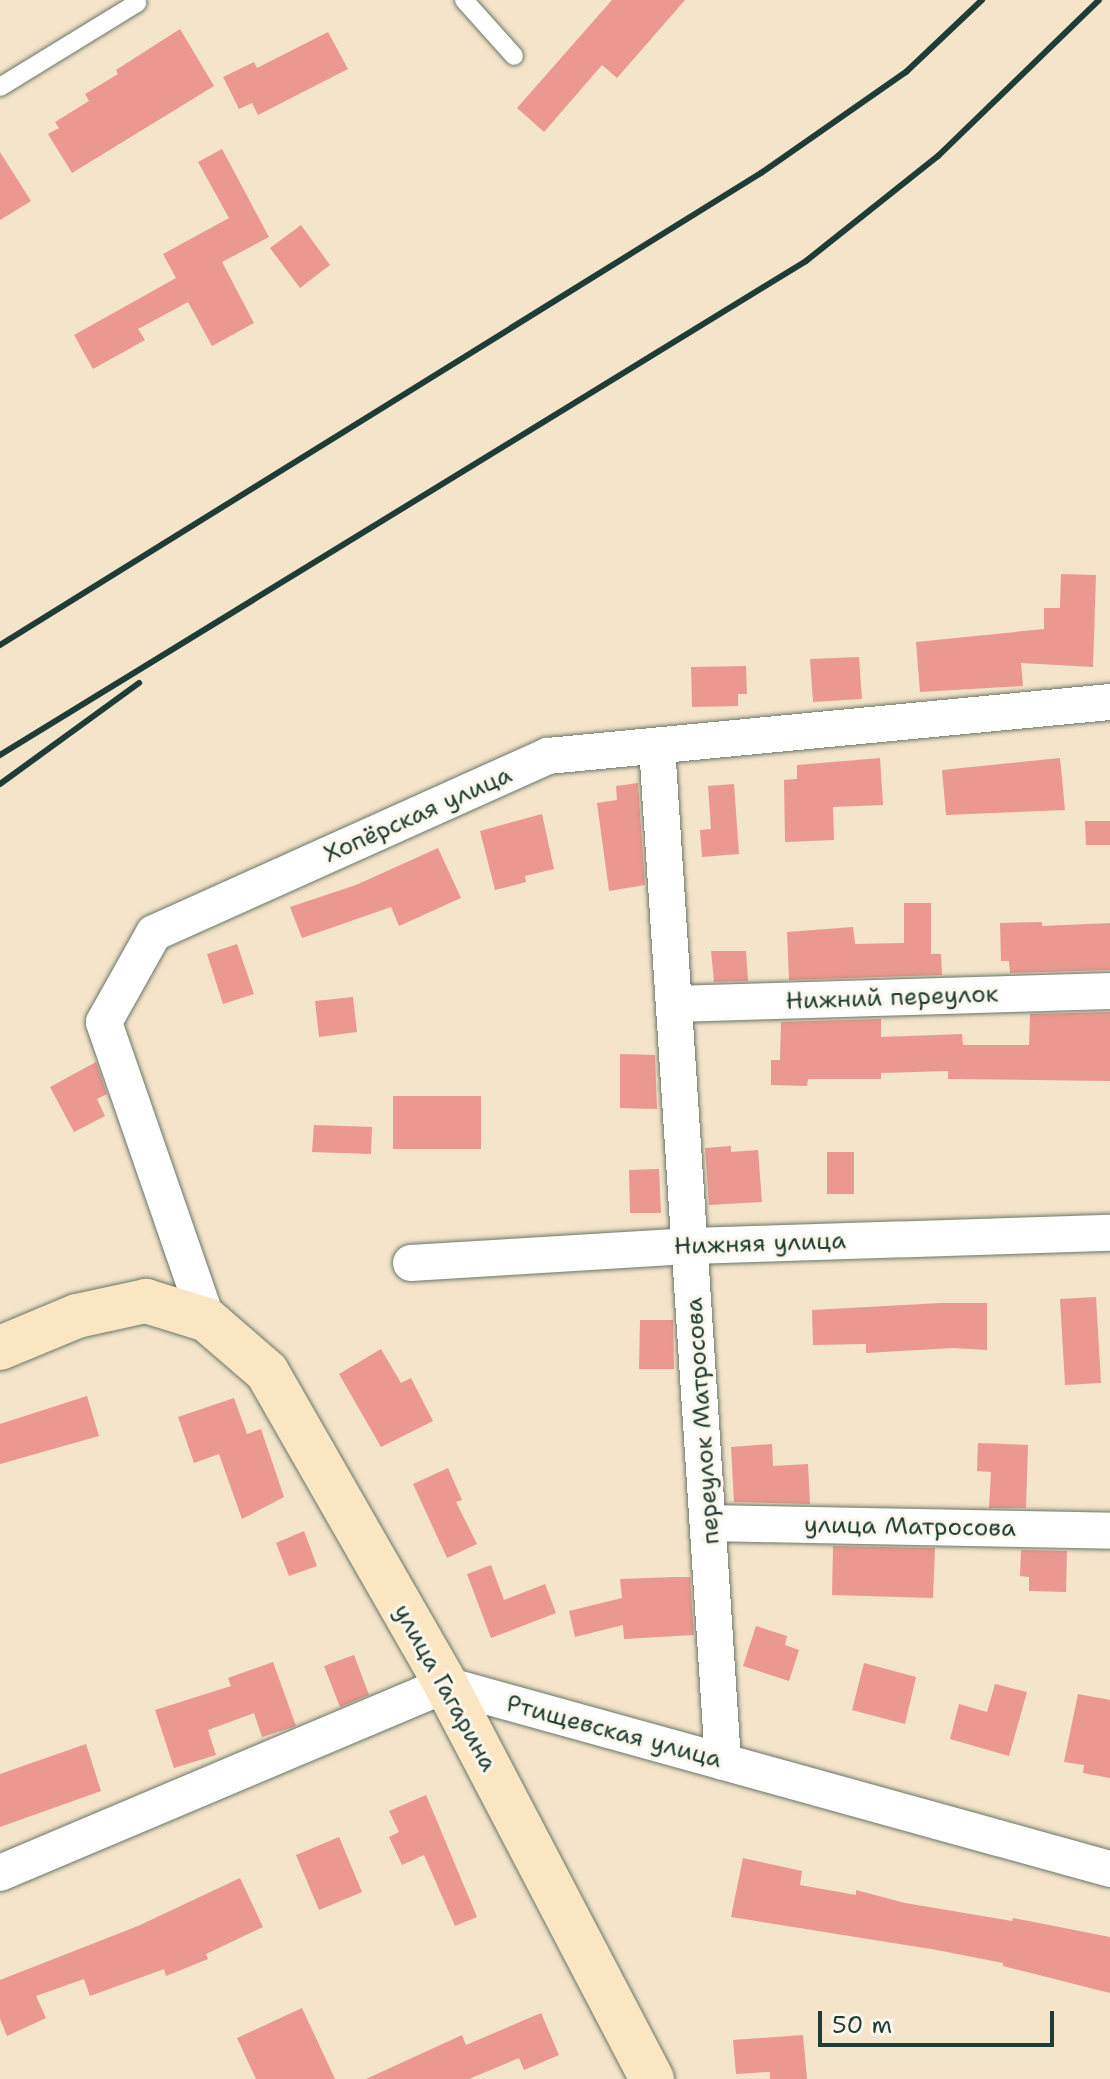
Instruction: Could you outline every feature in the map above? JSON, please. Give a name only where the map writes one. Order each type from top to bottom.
[{"type":"street","name":"Хопёрская улица","points":[[207,1320],[104,1022],[154,933],[548,756],[1110,702]]},
{"type":"street","name":"переулок Матросова","points":[[657,746],[710,1523],[723,1762]]},
{"type":"street","name":"Нижний переулок","points":[[675,1004],[1110,991]]},
{"type":"street","name":"Нижняя улица","points":[[411,1263],[691,1246],[1110,1233]]},
{"type":"street","points":[[0,1348],[77,1316],[146,1301],[207,1320]]},
{"type":"street","name":"улица Гагарина","points":[[207,1320],[267,1372],[446,1685],[652,2079]]},
{"type":"street","name":"улица Матросова","points":[[710,1523],[1110,1531]]},
{"type":"street","points":[[0,1873],[446,1685]]},
{"type":"street","name":"Ртищевская улица","points":[[446,1685],[1110,1869]]},
{"type":"lane","points":[[464,0],[514,56]]},
{"type":"lane","points":[[0,87],[137,3]]},
{"type":"building","points":[[612,0],[685,0],[617,78],[602,65],[544,132],[517,108]]},
{"type":"building","points":[[180,29],[214,86],[72,173],[48,134],[59,128],[55,122],[89,101],[85,94],[118,74],[116,70]]},
{"type":"building","points":[[328,32],[348,69],[258,115],[252,103],[239,109],[223,77],[254,62],[257,68]]},
{"type":"building","points":[[222,149],[269,237],[222,262],[254,323],[212,346],[188,302],[138,329],[145,340],[93,369],[74,335],[176,278],[163,254],[229,218],[198,162]]},
{"type":"building","points":[[0,152],[31,201],[0,220]]},
{"type":"building","points":[[301,225],[330,265],[300,288],[270,248]]},
{"type":"building","points":[[1061,574],[1096,575],[1093,667],[1021,663],[1023,686],[920,692],[916,642],[1044,629],[1044,608],[1060,608]]},
{"type":"building","points":[[859,657],[862,699],[813,702],[810,659]]},
{"type":"building","points":[[746,666],[747,694],[738,694],[738,706],[692,707],[691,667]]},
{"type":"building","points":[[880,758],[883,805],[833,807],[834,840],[785,842],[784,780],[797,779],[797,765]]},
{"type":"building","points":[[1060,758],[1065,810],[946,815],[942,770]]},
{"type":"building","points":[[638,783],[645,885],[609,891],[597,803],[617,800],[616,786]]},
{"type":"building","points":[[734,784],[739,854],[702,857],[700,830],[711,829],[708,786]]},
{"type":"building","points":[[542,814],[554,869],[525,876],[526,882],[495,890],[480,831]]},
{"type":"building","points":[[1085,821],[1110,821],[1110,845],[1086,845]]},
{"type":"building","points":[[438,848],[461,898],[399,926],[391,907],[302,938],[290,907],[356,885]]},
{"type":"building","points":[[904,903],[931,903],[931,954],[941,954],[942,975],[789,980],[787,932],[853,927],[855,944],[904,943]]},
{"type":"building","points":[[1042,922],[1042,926],[1110,923],[1110,970],[1010,973],[1009,961],[1001,961],[1000,923]]},
{"type":"building","points":[[237,944],[254,994],[223,1004],[207,954]]},
{"type":"building","points":[[711,951],[746,951],[748,981],[714,982]]},
{"type":"building","points":[[353,997],[357,1032],[319,1037],[315,1001]]},
{"type":"building","points":[[1110,1012],[1110,1081],[948,1079],[948,1071],[881,1073],[881,1079],[808,1079],[807,1086],[771,1085],[771,1060],[780,1060],[781,1022],[881,1019],[881,1037],[962,1034],[963,1045],[1029,1045],[1030,1014]]},
{"type":"building","points":[[620,1054],[655,1055],[657,1109],[620,1108]]},
{"type":"building","points":[[96,1062],[107,1094],[97,1099],[105,1116],[74,1132],[50,1087]]},
{"type":"building","points":[[393,1096],[481,1096],[481,1149],[393,1149]]},
{"type":"building","points":[[314,1125],[372,1127],[371,1154],[312,1152]]},
{"type":"building","points":[[731,1146],[731,1152],[758,1150],[762,1202],[709,1205],[705,1148]]},
{"type":"building","points":[[827,1152],[854,1152],[854,1194],[827,1194]]},
{"type":"building","points":[[659,1169],[661,1213],[630,1213],[629,1170]]},
{"type":"building","points":[[1096,1297],[1101,1383],[1065,1385],[1060,1299]]},
{"type":"building","points":[[987,1303],[987,1350],[953,1348],[866,1353],[866,1344],[813,1345],[812,1310]]},
{"type":"building","points":[[640,1320],[673,1320],[674,1369],[639,1369]]},
{"type":"building","points":[[381,1349],[401,1383],[411,1378],[433,1421],[381,1447],[339,1374]]},
{"type":"building","points":[[87,1396],[99,1436],[0,1464],[0,1424]]},
{"type":"building","points":[[234,1398],[247,1434],[261,1429],[284,1497],[242,1519],[219,1454],[194,1463],[178,1417]]},
{"type":"building","points":[[978,1443],[1028,1445],[1026,1508],[989,1508],[991,1472],[977,1471]]},
{"type":"building","points":[[772,1444],[773,1466],[808,1464],[810,1504],[734,1502],[731,1447]]},
{"type":"building","points":[[448,1468],[462,1500],[456,1502],[477,1544],[447,1558],[413,1484]]},
{"type":"building","points":[[304,1531],[317,1566],[289,1576],[276,1543]]},
{"type":"building","points":[[833,1546],[935,1548],[933,1598],[832,1595]]},
{"type":"building","points":[[1021,1550],[1067,1551],[1066,1592],[1029,1591],[1029,1577],[1020,1576]]},
{"type":"building","points":[[491,1565],[504,1600],[545,1584],[556,1613],[491,1638],[467,1574]]},
{"type":"building","points":[[690,1577],[694,1635],[624,1639],[623,1625],[575,1637],[569,1611],[622,1598],[620,1579]]},
{"type":"building","points":[[756,1626],[787,1636],[785,1645],[799,1650],[789,1681],[743,1666]]},
{"type":"building","points":[[354,1655],[369,1695],[340,1707],[324,1666]]},
{"type":"building","points":[[273,1662],[296,1726],[262,1737],[254,1713],[208,1730],[216,1755],[174,1768],[155,1710],[231,1686],[228,1678]]},
{"type":"building","points":[[864,1663],[916,1677],[905,1724],[852,1710]]},
{"type":"building","points":[[995,1684],[1027,1692],[1009,1756],[950,1739],[959,1704],[987,1712]]},
{"type":"building","points":[[1078,1694],[1110,1700],[1110,1778],[1083,1773],[1084,1765],[1064,1762]]},
{"type":"building","points":[[86,1744],[101,1791],[0,1827],[0,1774]]},
{"type":"building","points":[[426,1795],[477,1917],[455,1926],[424,1855],[402,1865],[389,1837],[399,1832],[389,1811]]},
{"type":"building","points":[[339,1837],[362,1892],[319,1910],[296,1855]]},
{"type":"building","points":[[743,1858],[802,1871],[800,1885],[856,1895],[856,1890],[905,1903],[1012,1921],[1013,1918],[1110,1937],[1110,1993],[1003,1966],[1003,1963],[731,1917]]},
{"type":"building","points":[[240,1878],[263,1927],[206,1954],[208,1959],[166,1976],[164,1969],[90,1996],[84,1979],[36,1996],[46,2018],[7,2036],[0,2019],[0,1980],[138,1926]]},
{"type":"building","points":[[302,2008],[335,2079],[256,2079],[237,2038]]},
{"type":"building","points":[[541,2013],[559,2055],[524,2070],[519,2058],[469,2079],[366,2079],[462,2035],[466,2045]]},
{"type":"building","points":[[803,2035],[807,2079],[770,2079],[770,2072],[736,2074],[733,2040]]},
{"type":"railway","points":[[0,645],[761,173],[906,72],[982,0]]},
{"type":"railway","points":[[0,755],[806,261],[938,156],[1099,0]]},
{"type":"railway","points":[[0,784],[139,683]]}]
